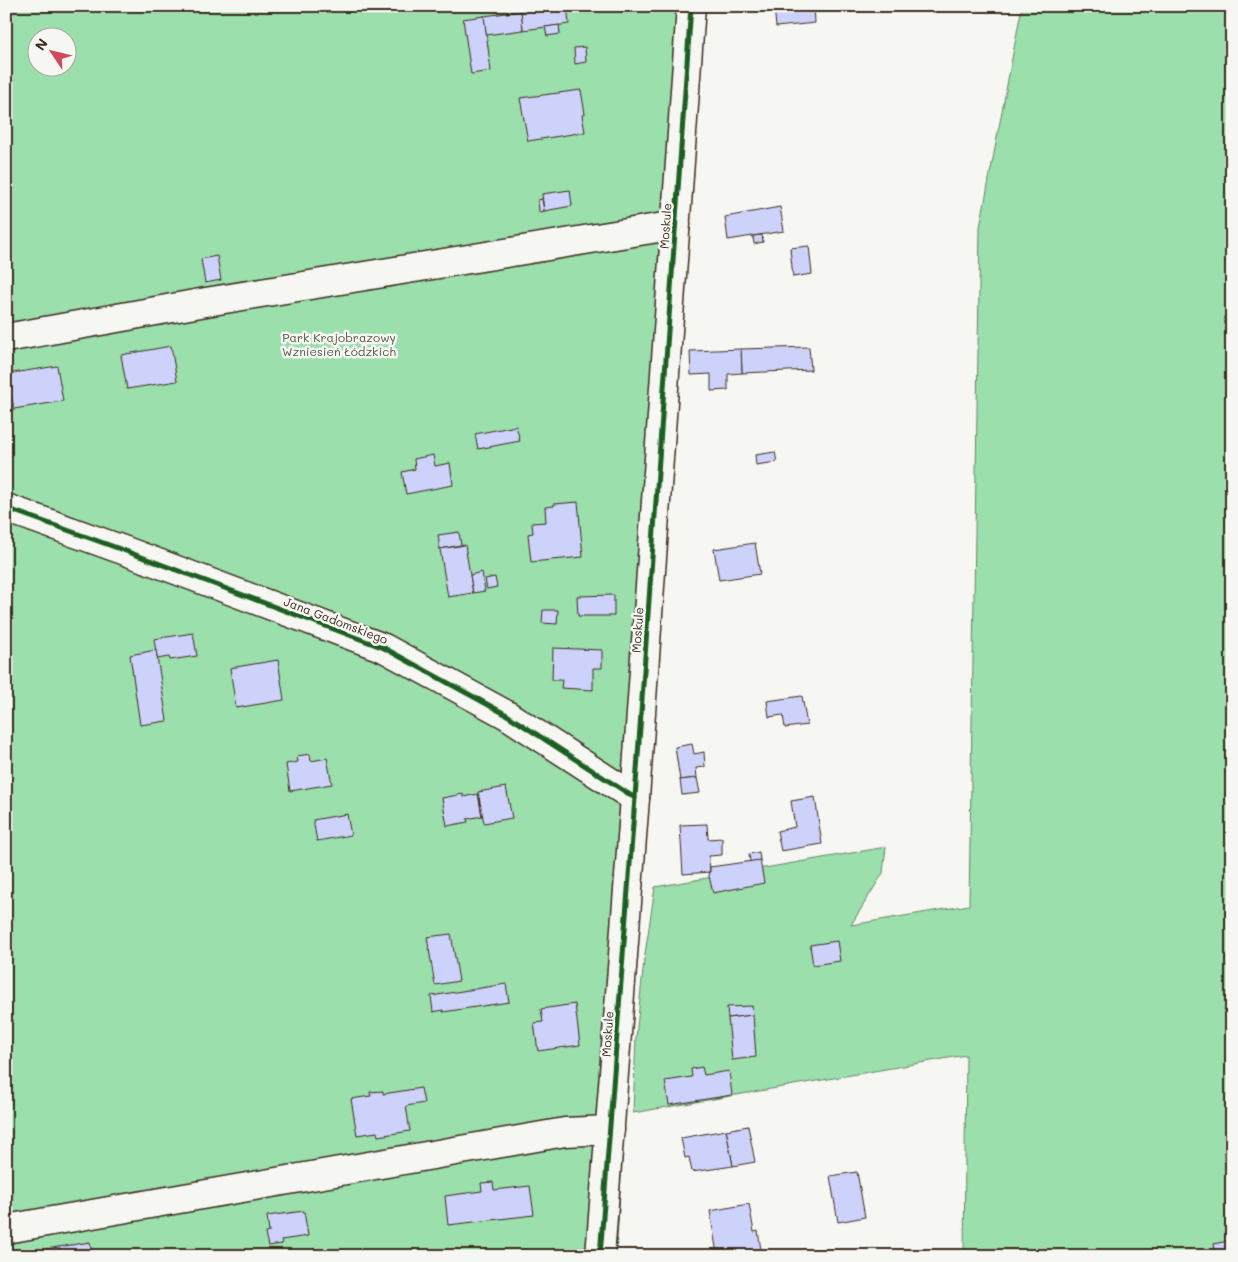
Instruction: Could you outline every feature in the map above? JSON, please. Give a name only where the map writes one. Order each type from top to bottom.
[{"type":"street","name":"Moskule","points":[[600,1256],[635,798],[691,6]]},
{"type":"street","points":[[6,338],[206,302],[676,225]]},
{"type":"street","name":"Jana Gadomskiego","points":[[6,508],[384,648],[507,715],[635,798]]},
{"type":"street","points":[[6,1229],[564,1132],[610,1130]]},
{"type":"green space","name":"Park Krajobrazowy Wzniesień Łódzkich","points":[[6,6],[694,6],[616,1256],[6,1256]]},
{"type":"green space","points":[[1022,6],[1232,6],[1232,1256],[964,1256],[966,1055],[633,1113],[636,1037],[644,961],[655,887],[886,847],[883,873],[851,925],[969,905],[980,227]]},
{"type":"building","points":[[567,6],[569,24],[523,30],[521,11]]},
{"type":"building","points":[[774,6],[814,6],[815,23],[776,27]]},
{"type":"building","points":[[521,11],[523,30],[486,35],[484,16]]},
{"type":"building","points":[[484,16],[491,71],[471,74],[463,19]]},
{"type":"building","points":[[559,25],[560,34],[547,36],[545,27]]},
{"type":"building","points":[[585,47],[586,62],[575,64],[574,48]]},
{"type":"building","points":[[581,90],[585,114],[582,115],[585,132],[528,141],[520,98]]},
{"type":"building","points":[[570,190],[572,206],[544,211],[542,194]]},
{"type":"building","points":[[542,199],[544,211],[539,212],[538,200]]},
{"type":"building","points":[[780,207],[784,231],[728,240],[725,217]]},
{"type":"building","points":[[762,235],[763,242],[754,244],[753,236]]},
{"type":"building","points":[[809,246],[812,274],[793,277],[790,248]]},
{"type":"building","points":[[217,256],[221,280],[205,283],[201,259]]},
{"type":"building","points":[[171,346],[177,381],[127,389],[121,355]]},
{"type":"building","points":[[809,347],[811,370],[742,373],[741,349]]},
{"type":"building","points":[[741,349],[742,373],[728,374],[728,390],[711,391],[711,374],[691,375],[690,351]]},
{"type":"building","points":[[57,366],[63,401],[14,409],[7,374]]},
{"type":"building","points":[[516,426],[520,441],[478,449],[475,434]]},
{"type":"building","points":[[775,452],[777,462],[756,465],[755,455]]},
{"type":"building","points":[[433,455],[435,466],[450,463],[453,485],[406,494],[402,472],[415,469],[414,459]]},
{"type":"building","points":[[578,502],[583,557],[531,562],[528,534],[533,533],[532,523],[546,522],[545,507],[554,506],[554,504]]},
{"type":"building","points":[[459,532],[461,545],[440,549],[438,535]]},
{"type":"building","points":[[755,543],[760,574],[719,580],[714,549]]},
{"type":"building","points":[[465,545],[473,593],[448,597],[440,549]]},
{"type":"building","points":[[482,572],[485,591],[473,593],[470,575]]},
{"type":"building","points":[[495,577],[497,587],[487,589],[485,579]]},
{"type":"building","points":[[614,595],[614,616],[578,616],[577,596]]},
{"type":"building","points":[[543,610],[558,610],[557,624],[542,623]]},
{"type":"building","points":[[193,633],[197,656],[170,660],[169,657],[157,659],[154,639]]},
{"type":"building","points":[[553,648],[602,650],[602,668],[593,668],[593,690],[561,688],[562,680],[552,680]]},
{"type":"building","points":[[156,650],[167,721],[140,725],[130,655]]},
{"type":"building","points":[[278,660],[284,700],[236,708],[230,668]]},
{"type":"building","points":[[802,696],[807,725],[785,728],[783,715],[769,717],[767,701]]},
{"type":"building","points":[[692,744],[694,754],[704,752],[705,767],[696,768],[697,778],[680,780],[675,747]]},
{"type":"building","points":[[310,754],[311,761],[327,758],[332,784],[290,791],[286,764],[298,762],[297,756]]},
{"type":"building","points":[[697,778],[700,793],[682,795],[680,780]]},
{"type":"building","points":[[506,787],[512,818],[484,823],[478,792]]},
{"type":"building","points":[[463,794],[463,797],[478,794],[482,816],[467,819],[468,822],[447,826],[442,798]]},
{"type":"building","points":[[815,797],[822,844],[781,851],[777,831],[795,827],[791,801]]},
{"type":"building","points":[[347,814],[351,835],[317,841],[313,820]]},
{"type":"building","points":[[707,824],[708,839],[722,838],[722,855],[709,856],[710,872],[683,874],[680,825]]},
{"type":"building","points":[[759,852],[760,860],[750,862],[749,854]]},
{"type":"building","points":[[760,860],[764,883],[713,893],[708,872],[710,872],[710,867]]},
{"type":"building","points":[[451,934],[459,981],[435,985],[427,937]]},
{"type":"building","points":[[837,941],[840,961],[813,965],[810,945]]},
{"type":"building","points":[[506,984],[509,1002],[433,1012],[431,996]]},
{"type":"building","points":[[575,1004],[580,1045],[538,1051],[534,1023],[543,1022],[541,1009]]},
{"type":"building","points":[[752,1006],[753,1015],[728,1018],[727,1007]]},
{"type":"building","points":[[753,1015],[756,1057],[732,1060],[728,1018]]},
{"type":"building","points":[[702,1067],[704,1075],[729,1071],[732,1095],[669,1105],[665,1081],[692,1077],[691,1069]]},
{"type":"building","points":[[421,1088],[424,1103],[406,1106],[410,1131],[378,1136],[377,1132],[357,1135],[351,1099],[371,1096],[370,1092],[383,1091],[383,1094]]},
{"type":"building","points":[[748,1126],[755,1162],[733,1166],[726,1130]]},
{"type":"building","points":[[726,1130],[733,1166],[692,1172],[689,1157],[685,1158],[681,1138]]},
{"type":"building","points":[[857,1172],[865,1217],[838,1222],[830,1176]]},
{"type":"building","points":[[493,1182],[494,1190],[530,1186],[534,1215],[448,1225],[445,1196],[482,1191],[481,1183]]},
{"type":"building","points":[[749,1204],[754,1232],[758,1231],[762,1256],[719,1256],[717,1254],[710,1211]]},
{"type":"building","points":[[304,1211],[308,1236],[281,1240],[282,1244],[268,1246],[265,1233],[269,1232],[267,1216]]},
{"type":"building","points":[[1232,1240],[1232,1256],[1216,1256],[1214,1244]]},
{"type":"building","points":[[90,1242],[92,1256],[48,1256],[46,1249]]},
{"type":"cycle path","points":[[600,1256],[635,798],[691,6]]},
{"type":"cycle path","points":[[6,508],[384,648],[507,715],[635,798]]}]
